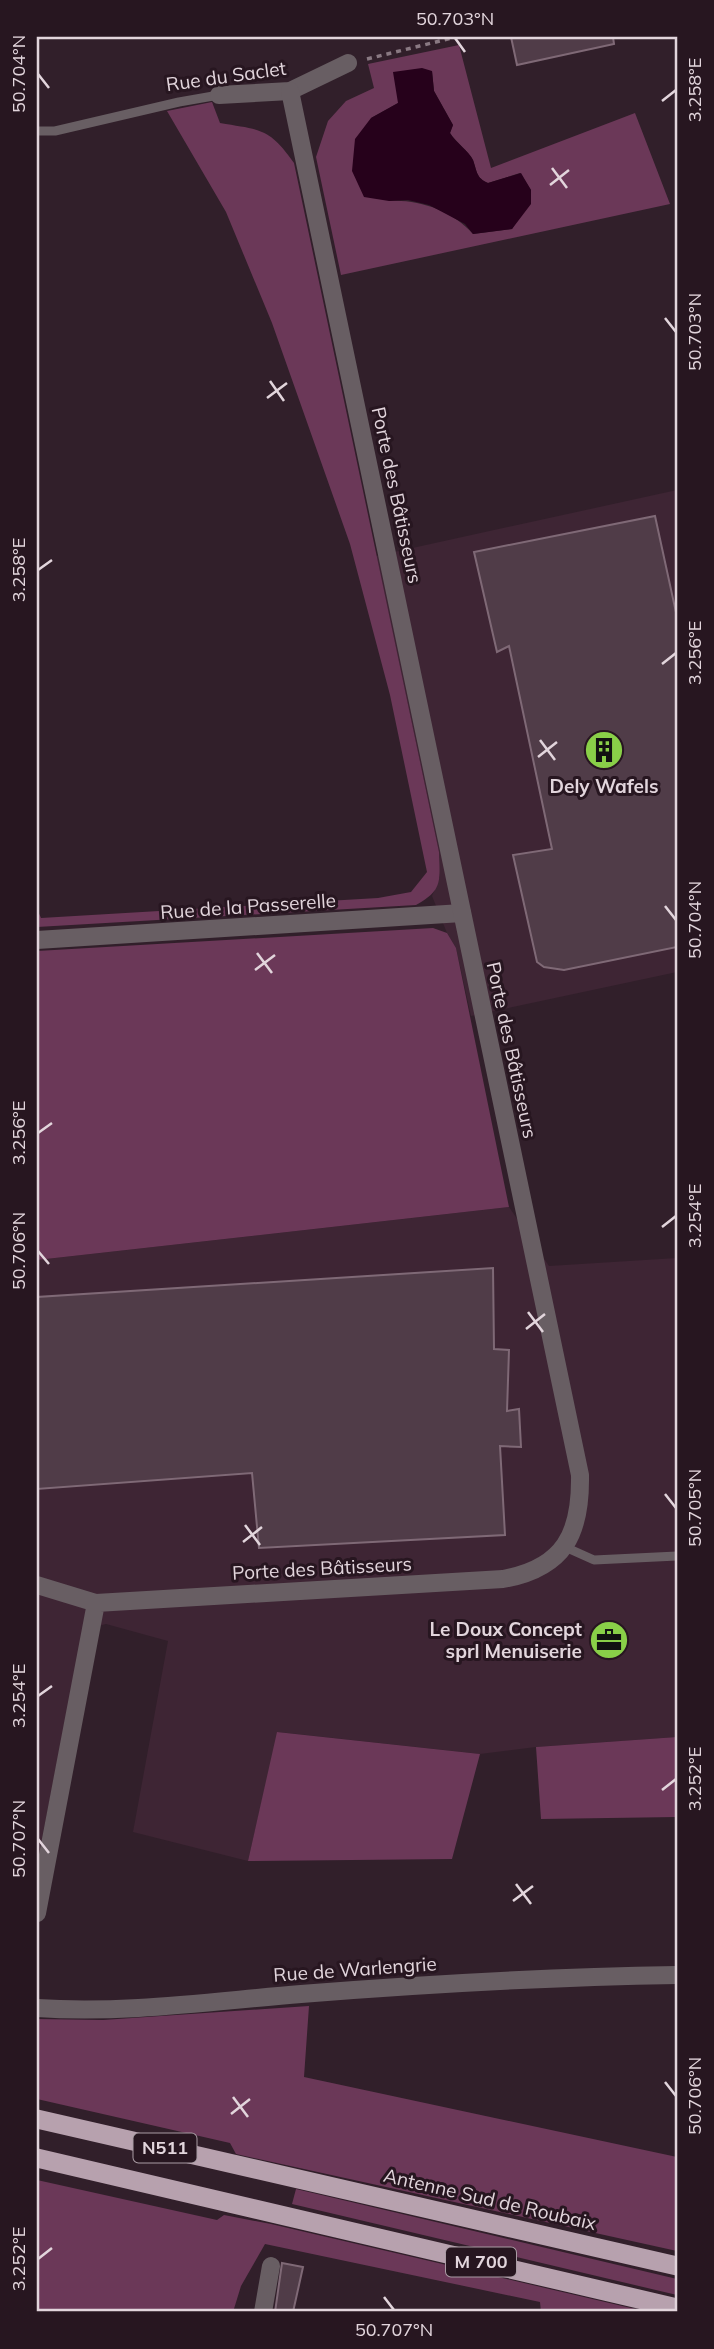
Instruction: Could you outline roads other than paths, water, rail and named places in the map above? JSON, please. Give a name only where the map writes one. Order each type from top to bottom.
[{"type":"highway","name":"N511","points":[[37,2119],[293,2177]]},
{"type":"highway","name":"N511","points":[[37,2158],[286,2216]]},
{"type":"highway","name":"Antenne Sud de Roubaix","points":[[293,2177],[677,2266]]},
{"type":"highway","name":"M 700","points":[[286,2216],[677,2308]]},
{"type":"street","name":"Rue du Saclet","points":[[219,94],[290,92],[348,64]]},
{"type":"street","name":"Porte des Bâtisseurs","points":[[37,1586],[96,1602],[503,1579],[524,1575],[565,1547],[576,1523],[580,1501],[580,1475],[290,92]]},
{"type":"street","name":"Rue de la Passerelle","points":[[37,940],[462,913]]},
{"type":"street","points":[[37,1913],[96,1602]]},
{"type":"street","name":"Rue de Warlengrie","points":[[37,2008],[100,2010],[419,1985],[568,1976],[677,1975]]},
{"type":"street","points":[[262,2312],[271,2266]]},
{"type":"lane","name":"Rue du Saclet","points":[[37,131],[55,131],[219,94]]},
{"type":"lane","points":[[565,1547],[594,1560],[677,1556]]},
{"type":"place","name":"Dely Wafels","points":[[604,750]]},
{"type":"place","name":"Le Doux Concept sprl Menuiserie","points":[[609,1640]]}]
